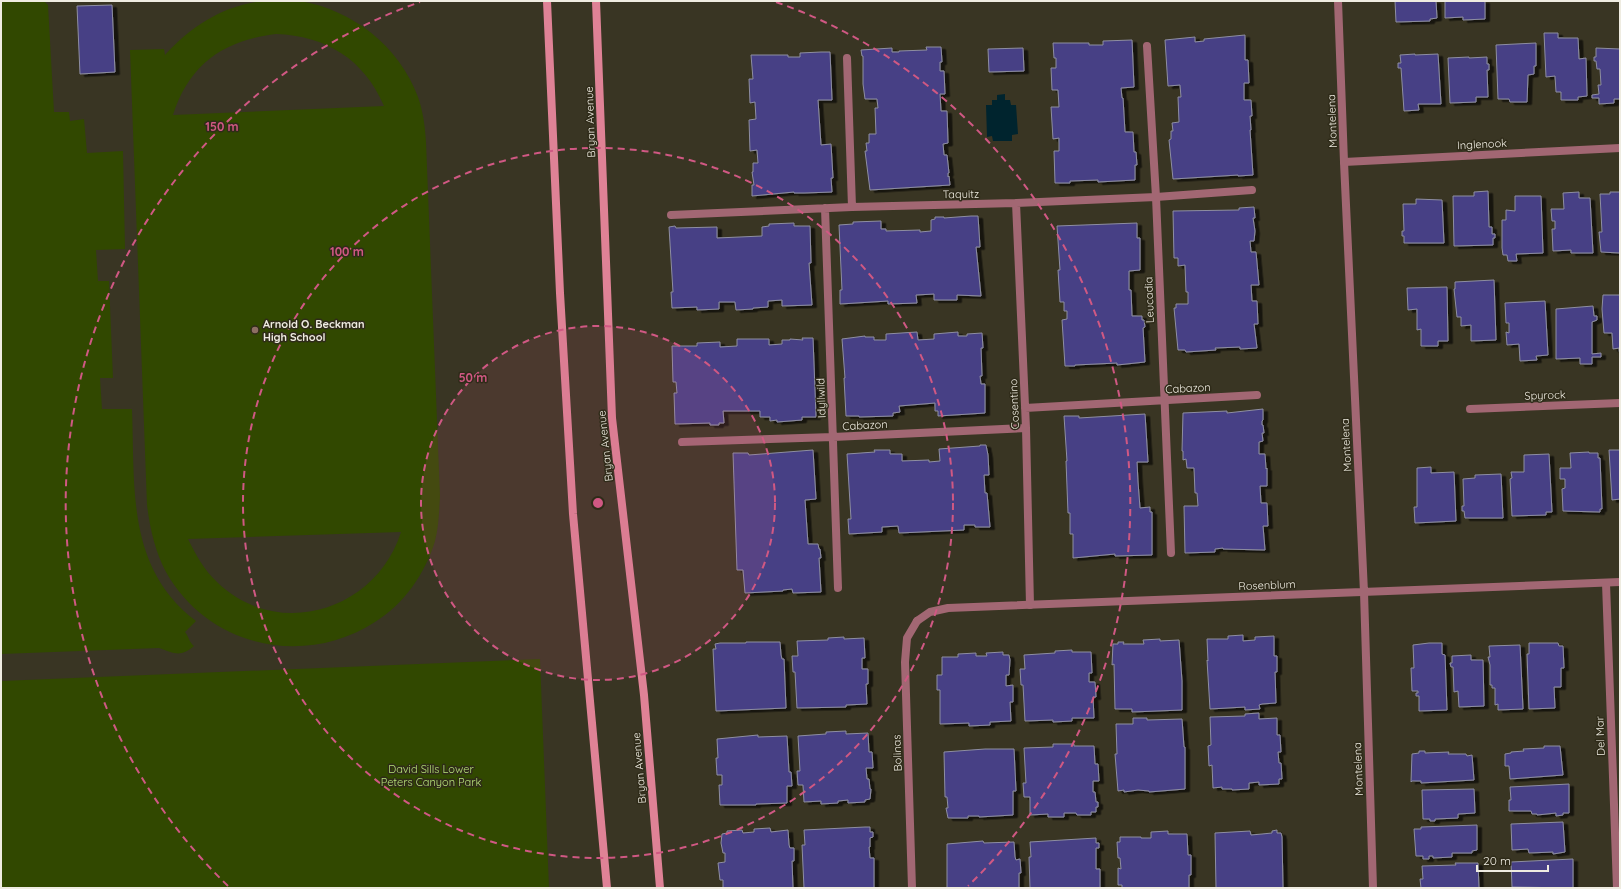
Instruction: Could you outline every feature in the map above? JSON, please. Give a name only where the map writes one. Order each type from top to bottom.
[{"type":"main road","points":[[547,1],[560,293],[574,514],[607,888]]},
{"type":"main road","name":"Bryan Avenue","points":[[596,1],[612,418],[644,696],[660,888]]},
{"type":"street","name":"Montelena","points":[[1338,1],[1364,592],[1373,888]]},
{"type":"street","name":"Leucadia","points":[[1147,46],[1156,196],[1171,553]]},
{"type":"street","points":[[847,58],[852,206]]},
{"type":"street","name":"Inglenook","points":[[1344,162],[1620,148]]},
{"type":"street","name":"Taquitz","points":[[671,215],[852,206],[1016,204],[1252,190]]},
{"type":"street","name":"Cosentino","points":[[1016,204],[1026,428],[1030,605]]},
{"type":"street","name":"Idyllwild","points":[[825,208],[838,588]]},
{"type":"street","name":"Cabazon","points":[[1025,408],[1257,395]]},
{"type":"street","name":"Spyrock","points":[[1470,408],[1620,403]]},
{"type":"street","name":"Cabazon","points":[[682,442],[1026,428]]},
{"type":"street","name":"Rosenblum","points":[[917,621],[930,612],[948,608],[1620,582]]},
{"type":"street","name":"Del Mar","points":[[1606,583],[1617,888]]},
{"type":"street","name":"Bolinas","points":[[912,888],[905,662],[907,638],[917,621]]},
{"type":"green space","points":[[1,1],[44,1],[48,5],[54,112],[69,112],[70,121],[84,119],[87,153],[123,151],[125,249],[96,250],[98,281],[109,281],[113,378],[100,378],[102,409],[132,409],[133,468],[139,524],[146,551],[157,576],[173,600],[196,621],[185,632],[194,646],[185,652],[173,653],[159,648],[1,654]]},
{"type":"green space","points":[[263,1],[300,1],[320,6],[338,13],[356,22],[372,33],[399,62],[410,79],[420,102],[425,130],[440,496],[439,518],[435,541],[425,565],[412,587],[385,615],[375,622],[347,636],[318,644],[289,646],[260,642],[232,633],[206,618],[184,598],[166,572],[154,540],[147,505],[130,50],[164,49],[165,55],[197,26],[222,12],[249,3]],"holes":[[[276,34],[311,39],[327,45],[341,53],[366,75],[376,89],[384,106],[173,115],[180,97],[189,82],[199,69],[211,58],[240,42]],[[401,532],[388,559],[370,581],[348,598],[322,609],[295,613],[268,610],[241,600],[212,577],[194,551],[188,539]]]},
{"type":"green space","name":"David Sills Lower Peters Canyon Park","points":[[540,659],[549,888],[1,888],[1,681]]},
{"type":"water","points":[[1005,94],[1005,100],[1010,100],[1011,105],[1016,105],[1018,134],[1012,135],[1012,141],[993,141],[992,136],[987,137],[986,105],[992,105],[992,100],[997,100],[997,95]]},
{"type":"building","points":[[1395,1],[1436,1],[1437,18],[1430,19],[1430,21],[1396,22]]},
{"type":"building","points":[[1445,1],[1485,1],[1485,19],[1463,20],[1463,17],[1445,18]]},
{"type":"building","points":[[112,5],[115,72],[80,74],[77,6]]},
{"type":"building","points":[[1544,33],[1558,33],[1558,38],[1578,38],[1579,59],[1586,58],[1587,96],[1578,97],[1578,100],[1561,100],[1561,92],[1556,92],[1555,76],[1546,77]]},
{"type":"building","points":[[1245,35],[1245,60],[1248,60],[1249,83],[1244,83],[1244,100],[1251,100],[1252,116],[1250,116],[1250,130],[1253,175],[1173,179],[1169,140],[1171,139],[1171,131],[1173,131],[1172,123],[1179,122],[1178,97],[1181,97],[1180,85],[1168,86],[1165,40],[1195,37],[1195,42],[1204,41],[1204,39]]},
{"type":"building","points":[[1132,40],[1134,87],[1121,88],[1125,132],[1133,132],[1134,152],[1136,152],[1137,165],[1135,165],[1135,180],[1098,182],[1098,180],[1070,181],[1070,183],[1055,183],[1054,151],[1059,151],[1059,138],[1053,139],[1051,107],[1059,107],[1058,90],[1052,90],[1051,68],[1056,68],[1053,43],[1089,43],[1089,45],[1103,45],[1103,41]]},
{"type":"building","points":[[1536,43],[1536,66],[1534,66],[1534,74],[1528,75],[1527,102],[1510,102],[1509,99],[1498,99],[1496,45]]},
{"type":"building","points":[[926,47],[941,47],[942,62],[940,62],[940,71],[944,71],[945,94],[940,94],[941,111],[947,111],[948,143],[943,144],[944,155],[947,155],[950,185],[870,190],[865,151],[867,151],[866,143],[869,143],[869,134],[876,134],[875,108],[878,108],[877,99],[865,99],[863,84],[863,56],[861,50],[892,48],[892,52],[899,52],[927,50]]},
{"type":"building","points":[[1023,48],[1024,71],[989,72],[988,49]]},
{"type":"building","points":[[1596,48],[1620,49],[1620,99],[1614,99],[1614,103],[1599,104],[1599,98],[1592,98],[1592,95],[1599,94],[1598,85],[1601,85],[1600,69],[1597,69],[1596,61],[1594,61],[1594,57],[1596,57]]},
{"type":"building","points":[[830,52],[832,100],[818,100],[821,145],[831,144],[833,178],[831,178],[832,192],[794,192],[752,196],[752,185],[754,185],[752,172],[753,163],[758,163],[757,150],[750,151],[749,120],[756,119],[755,102],[750,103],[749,79],[753,79],[751,55],[788,55],[788,57],[800,57],[800,53]]},
{"type":"building","points":[[1438,54],[1441,104],[1418,104],[1419,110],[1404,111],[1401,68],[1398,68],[1398,63],[1401,63],[1400,55]]},
{"type":"building","points":[[1487,57],[1487,64],[1489,64],[1489,70],[1487,70],[1488,97],[1476,97],[1476,102],[1450,103],[1448,58]]},
{"type":"building","points":[[1488,191],[1489,227],[1492,227],[1492,234],[1495,234],[1495,238],[1493,238],[1493,245],[1454,246],[1453,196],[1474,196],[1474,192]]},
{"type":"building","points":[[1579,192],[1579,198],[1590,198],[1593,253],[1571,253],[1571,250],[1553,251],[1552,229],[1555,229],[1555,221],[1552,221],[1551,209],[1564,209],[1563,193]]},
{"type":"building","points":[[1610,192],[1620,192],[1620,253],[1601,252],[1599,232],[1602,232],[1600,194],[1610,194]]},
{"type":"building","points":[[1515,196],[1541,196],[1543,253],[1516,254],[1517,261],[1508,261],[1507,255],[1503,255],[1502,220],[1506,220],[1506,210],[1515,211]]},
{"type":"building","points":[[1416,199],[1442,200],[1444,243],[1404,243],[1404,236],[1402,236],[1402,231],[1404,231],[1403,204],[1416,204]]},
{"type":"building","points":[[1254,207],[1254,241],[1250,241],[1251,252],[1256,252],[1259,285],[1251,285],[1252,301],[1257,301],[1258,324],[1254,324],[1257,348],[1215,348],[1216,350],[1186,352],[1185,350],[1178,350],[1174,308],[1176,308],[1176,304],[1188,304],[1188,292],[1186,292],[1185,265],[1178,266],[1178,258],[1174,258],[1173,211],[1239,210],[1239,208]]},
{"type":"building","points":[[978,216],[980,247],[976,247],[981,296],[957,295],[957,300],[934,300],[934,294],[916,295],[917,303],[888,304],[888,301],[840,304],[840,290],[842,290],[839,225],[853,224],[853,222],[881,221],[881,229],[886,229],[886,231],[920,230],[920,232],[931,231],[931,220],[935,219],[935,217],[944,218]]},
{"type":"building","points":[[794,223],[794,226],[810,226],[811,263],[809,263],[812,305],[782,306],[782,300],[768,301],[768,307],[753,309],[736,310],[735,302],[719,302],[719,309],[697,310],[697,307],[672,308],[671,292],[673,292],[669,227],[717,227],[717,238],[762,236],[762,227],[769,226],[769,224]]},
{"type":"building","points":[[1137,223],[1137,238],[1140,238],[1140,270],[1129,271],[1129,290],[1131,290],[1132,316],[1142,316],[1142,320],[1144,320],[1145,362],[1117,365],[1117,363],[1065,366],[1062,320],[1067,319],[1067,311],[1064,311],[1064,302],[1060,302],[1058,270],[1060,270],[1057,226]]},
{"type":"building","points":[[1494,280],[1496,340],[1471,341],[1471,325],[1461,326],[1461,317],[1457,317],[1454,289],[1455,282]]},
{"type":"building","points":[[1447,287],[1448,341],[1438,341],[1438,346],[1421,346],[1421,329],[1417,330],[1417,309],[1408,310],[1407,288]]},
{"type":"building","points":[[1603,295],[1620,295],[1620,357],[1619,348],[1613,349],[1612,333],[1604,333],[1602,309]]},
{"type":"building","points":[[1545,301],[1548,355],[1536,356],[1537,360],[1520,361],[1519,344],[1507,345],[1506,332],[1509,333],[1509,323],[1506,323],[1505,303]]},
{"type":"building","points":[[1593,306],[1594,316],[1597,316],[1597,320],[1592,322],[1592,354],[1601,353],[1601,357],[1592,357],[1592,364],[1580,364],[1580,358],[1556,359],[1556,309]]},
{"type":"building","points":[[917,332],[918,340],[934,339],[934,334],[958,332],[958,336],[967,336],[967,334],[982,333],[982,376],[980,376],[981,384],[985,384],[985,413],[938,416],[938,411],[935,411],[935,403],[899,406],[900,412],[893,413],[893,416],[846,416],[842,339],[865,336],[874,337],[874,340],[886,340],[886,334]]},
{"type":"building","points":[[802,338],[813,338],[816,417],[802,417],[802,420],[777,422],[777,420],[770,421],[770,417],[760,417],[760,411],[723,411],[724,423],[719,423],[719,425],[710,425],[710,423],[675,424],[674,393],[677,393],[676,382],[673,382],[672,346],[697,346],[697,343],[720,342],[720,347],[737,346],[737,339],[769,339],[769,345],[782,344],[782,340],[803,340]]},
{"type":"building","points":[[1263,409],[1262,425],[1264,433],[1262,433],[1263,441],[1259,442],[1259,454],[1265,454],[1266,469],[1267,468],[1267,486],[1260,486],[1261,503],[1267,503],[1268,526],[1263,526],[1265,550],[1223,548],[1215,549],[1215,552],[1185,553],[1184,506],[1198,506],[1197,493],[1195,493],[1194,468],[1187,468],[1186,459],[1183,460],[1183,413],[1227,411],[1227,413]]},
{"type":"building","points":[[1145,414],[1148,462],[1137,462],[1140,508],[1150,507],[1150,512],[1152,512],[1152,555],[1115,556],[1115,554],[1073,558],[1073,534],[1070,534],[1070,513],[1068,513],[1064,416],[1079,416],[1079,418]]},
{"type":"building","points":[[986,445],[988,455],[989,475],[984,475],[990,527],[964,525],[964,530],[899,533],[898,526],[882,527],[882,532],[849,534],[848,519],[851,519],[847,454],[875,452],[874,450],[890,450],[890,454],[902,454],[902,461],[929,460],[929,462],[940,461],[939,449]]},
{"type":"building","points":[[813,450],[816,499],[805,500],[808,544],[818,544],[820,549],[821,558],[819,558],[821,592],[793,593],[792,589],[783,591],[745,593],[743,570],[737,570],[733,453],[748,453],[749,455]]},
{"type":"building","points":[[1609,450],[1620,450],[1620,499],[1612,500]]},
{"type":"building","points":[[1570,453],[1598,453],[1598,458],[1600,458],[1602,509],[1600,509],[1600,512],[1563,511],[1562,489],[1565,488],[1565,479],[1560,479],[1560,468],[1571,468]]},
{"type":"building","points":[[1549,454],[1552,512],[1546,512],[1546,515],[1512,516],[1511,472],[1524,472],[1524,455]]},
{"type":"building","points":[[1431,467],[1431,473],[1454,472],[1456,521],[1415,523],[1414,507],[1417,507],[1417,468]]},
{"type":"building","points":[[1501,474],[1503,518],[1465,518],[1464,511],[1462,511],[1462,506],[1464,506],[1463,479],[1475,478],[1475,475]]},
{"type":"building","points":[[1243,635],[1243,641],[1255,640],[1255,637],[1274,636],[1274,656],[1277,656],[1277,672],[1275,672],[1276,703],[1259,705],[1260,709],[1245,710],[1245,707],[1210,709],[1207,639],[1228,639],[1228,636]]},
{"type":"building","points":[[844,637],[844,639],[864,638],[865,658],[862,658],[862,669],[868,669],[868,684],[866,684],[867,704],[846,705],[846,707],[797,708],[795,672],[793,672],[792,656],[798,656],[797,641],[828,640],[828,638]]},
{"type":"building","points":[[1160,639],[1160,641],[1179,640],[1182,681],[1182,710],[1132,712],[1132,709],[1115,709],[1114,664],[1112,665],[1113,644],[1124,642],[1123,644],[1144,644],[1143,640]]},
{"type":"building","points":[[780,642],[781,655],[782,659],[784,659],[786,708],[716,711],[713,649],[716,649],[715,644]]},
{"type":"building","points":[[1442,643],[1442,654],[1445,655],[1447,710],[1419,711],[1419,696],[1416,696],[1418,691],[1412,691],[1411,668],[1414,668],[1413,645]]},
{"type":"building","points":[[1529,643],[1558,643],[1559,646],[1563,646],[1564,668],[1561,668],[1561,687],[1554,687],[1555,708],[1529,709],[1527,654],[1529,654]]},
{"type":"building","points":[[1520,645],[1523,709],[1498,710],[1498,704],[1495,705],[1495,688],[1492,688],[1492,685],[1490,685],[1490,665],[1488,657],[1490,657],[1489,646]]},
{"type":"building","points":[[1072,650],[1072,652],[1091,652],[1092,673],[1089,673],[1089,682],[1095,682],[1096,697],[1093,697],[1094,718],[1072,718],[1072,721],[1053,722],[1053,720],[1025,721],[1023,685],[1021,685],[1020,669],[1025,669],[1024,655],[1055,653],[1055,651]]},
{"type":"building","points":[[1003,652],[1003,655],[1009,655],[1010,660],[1009,675],[1006,675],[1006,686],[1013,685],[1013,702],[1010,702],[1011,721],[990,722],[990,725],[969,726],[969,723],[940,724],[940,690],[937,690],[937,675],[942,675],[942,657],[958,657],[958,654],[976,653],[976,656],[987,656],[986,653]]},
{"type":"building","points":[[1471,655],[1471,660],[1483,660],[1484,706],[1459,707],[1458,691],[1454,692],[1453,667],[1451,667],[1450,663],[1452,663],[1452,656]]},
{"type":"building","points":[[1259,713],[1259,719],[1277,718],[1277,735],[1280,735],[1281,752],[1278,752],[1279,763],[1281,763],[1282,779],[1279,779],[1279,784],[1259,785],[1259,782],[1249,783],[1249,789],[1232,790],[1222,789],[1222,787],[1213,788],[1212,765],[1209,766],[1208,746],[1211,745],[1210,717],[1245,716],[1245,714]]},
{"type":"building","points":[[1133,718],[1147,718],[1147,720],[1182,719],[1185,747],[1185,789],[1149,792],[1138,790],[1124,792],[1124,790],[1118,791],[1115,754],[1117,754],[1116,724],[1133,724]]},
{"type":"building","points":[[846,731],[846,734],[868,733],[869,752],[872,752],[873,768],[866,768],[867,779],[869,779],[871,789],[870,799],[865,800],[865,802],[848,803],[848,800],[838,801],[838,803],[821,804],[821,801],[804,802],[803,785],[798,785],[797,771],[800,771],[798,736]]},
{"type":"building","points":[[758,735],[758,737],[787,736],[789,772],[791,772],[792,786],[787,786],[787,803],[720,805],[719,785],[722,785],[722,775],[717,775],[717,739]]},
{"type":"building","points":[[1053,744],[1094,746],[1095,764],[1098,764],[1099,781],[1093,781],[1093,792],[1095,792],[1098,807],[1096,807],[1096,812],[1091,812],[1091,815],[1064,813],[1064,817],[1048,817],[1048,814],[1030,815],[1030,797],[1024,797],[1023,783],[1026,783],[1024,748],[1053,747]]},
{"type":"building","points":[[1544,746],[1560,746],[1563,775],[1510,779],[1509,766],[1505,766],[1505,754],[1524,751],[1523,749],[1544,748]]},
{"type":"building","points":[[985,749],[1014,749],[1016,791],[1013,791],[1013,815],[948,818],[946,808],[948,808],[947,797],[945,797],[944,752]]},
{"type":"building","points":[[1419,751],[1425,751],[1425,753],[1449,752],[1448,754],[1466,754],[1467,756],[1472,755],[1474,780],[1421,783],[1421,781],[1411,782],[1412,754],[1419,753]]},
{"type":"building","points":[[1569,784],[1569,813],[1563,813],[1563,815],[1556,816],[1556,813],[1537,815],[1532,814],[1531,811],[1509,811],[1509,800],[1511,800],[1510,787]]},
{"type":"building","points":[[1474,789],[1475,813],[1458,814],[1458,818],[1435,819],[1435,821],[1423,819],[1422,790]]},
{"type":"building","points":[[1563,822],[1565,852],[1553,854],[1553,852],[1529,853],[1528,849],[1512,850],[1511,824]]},
{"type":"building","points":[[1477,825],[1477,850],[1472,851],[1472,853],[1452,853],[1452,857],[1433,858],[1433,856],[1429,856],[1429,859],[1423,859],[1423,856],[1416,856],[1414,829],[1421,829],[1421,827]]},
{"type":"building","points":[[870,827],[870,832],[873,832],[873,837],[870,838],[869,847],[870,858],[874,858],[874,888],[804,888],[802,845],[805,845],[804,830]]},
{"type":"building","points":[[770,828],[771,832],[788,830],[790,848],[794,848],[794,861],[792,861],[793,888],[723,888],[723,880],[720,880],[718,863],[725,862],[725,853],[723,853],[721,843],[722,834],[727,833],[727,831],[742,830],[743,833],[754,832],[754,829]]},
{"type":"building","points":[[1277,830],[1277,833],[1281,833],[1282,837],[1283,888],[1216,888],[1215,833],[1250,831],[1251,835],[1272,833],[1272,831]]},
{"type":"building","points":[[1168,831],[1168,834],[1187,834],[1188,855],[1191,855],[1191,875],[1189,875],[1189,888],[1122,888],[1122,885],[1118,885],[1118,868],[1121,869],[1120,858],[1118,858],[1117,842],[1120,842],[1120,837],[1151,838],[1151,832]]},
{"type":"building","points":[[1096,838],[1096,843],[1099,843],[1099,848],[1096,848],[1096,869],[1100,869],[1100,888],[1030,888],[1030,842]]},
{"type":"building","points":[[983,841],[984,843],[1014,842],[1016,860],[1020,859],[1021,873],[1019,873],[1019,888],[947,888],[947,844]]},
{"type":"building","points":[[1573,859],[1573,888],[1512,887],[1511,862]]},
{"type":"building","points":[[1455,863],[1478,863],[1479,888],[1421,888],[1420,879],[1423,879],[1422,866],[1456,865]]},
{"type":"place","name":"Arnold O. Beckman High School","points":[[255,330]]}]
